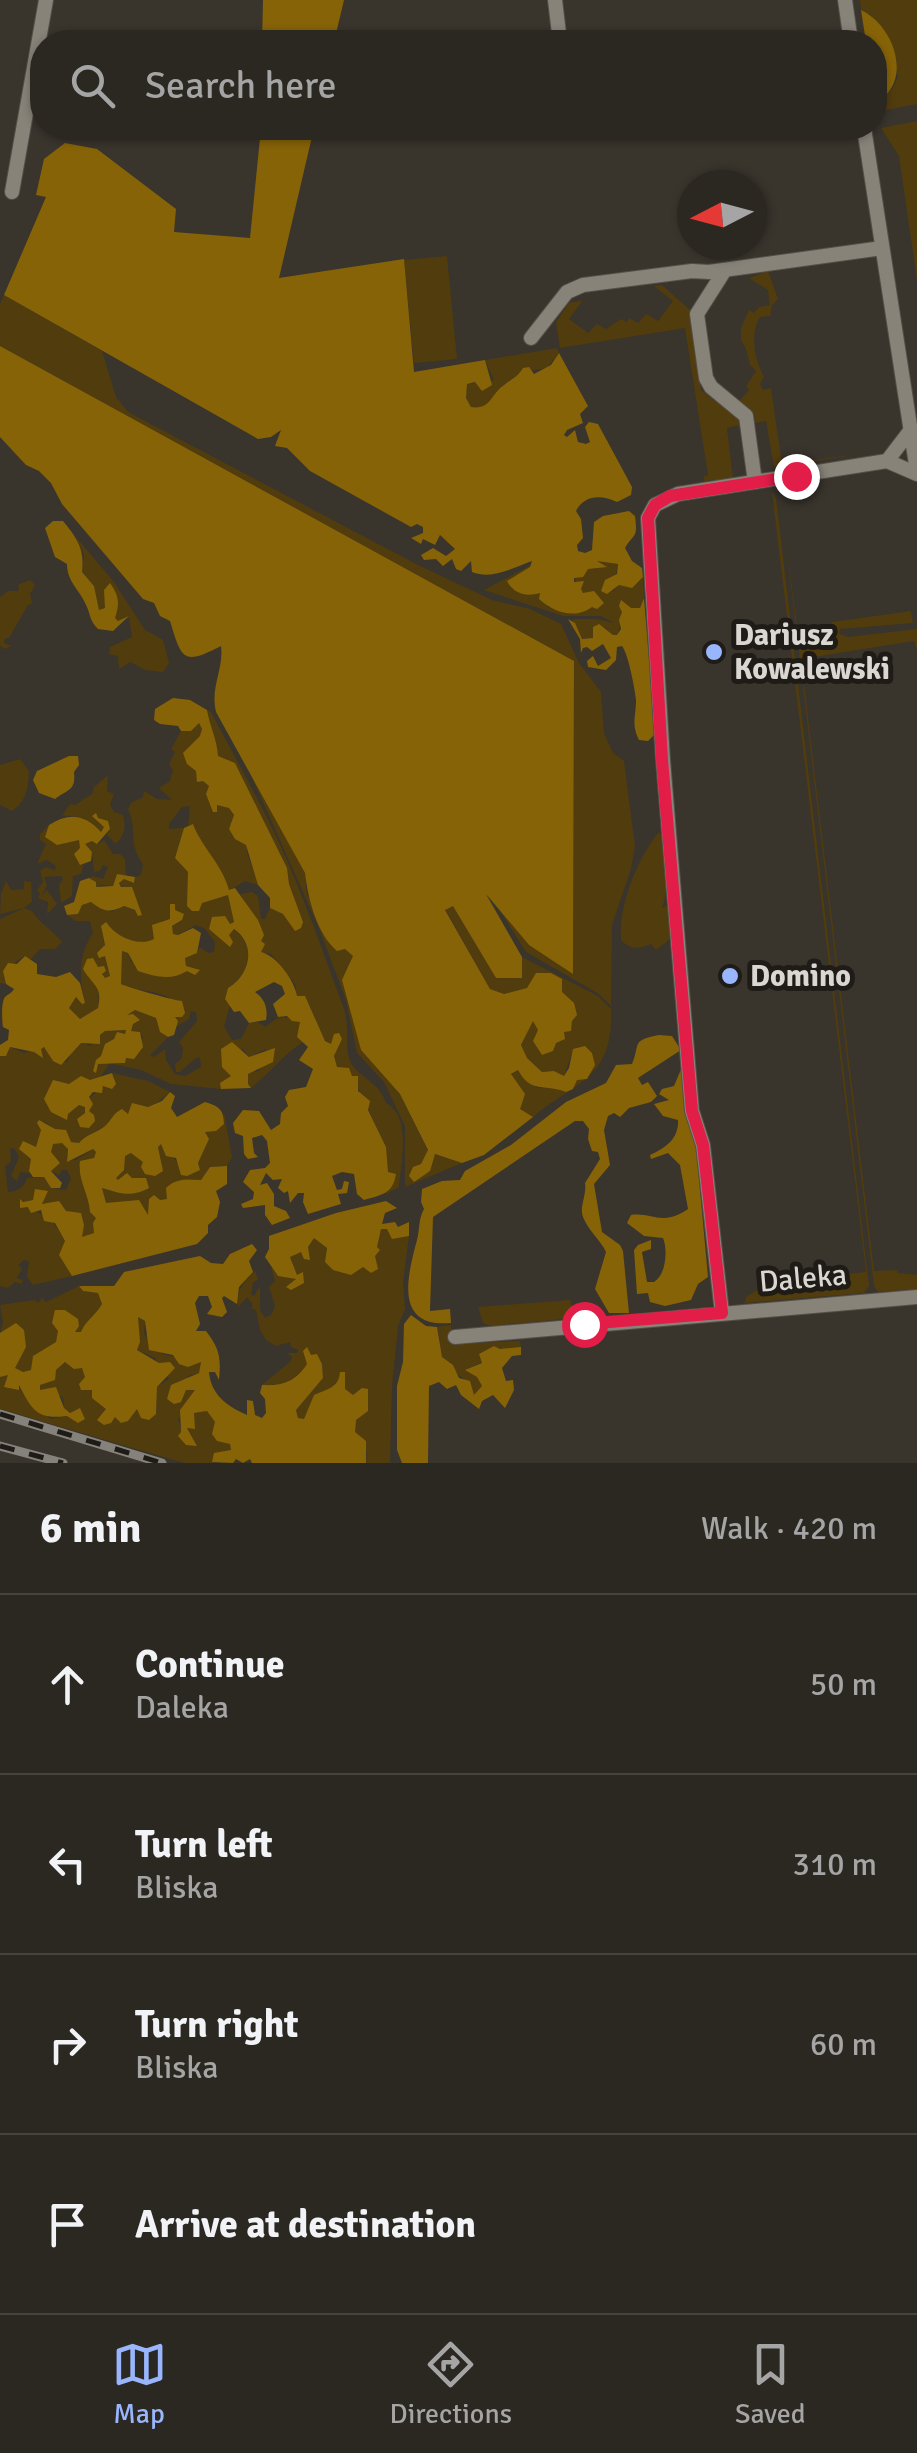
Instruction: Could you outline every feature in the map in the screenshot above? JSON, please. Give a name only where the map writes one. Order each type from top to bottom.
[{"type":"street","points":[[41,30],[46,0]]},
{"type":"street","points":[[555,0],[559,30]]},
{"type":"street","points":[[845,0],[849,30]]},
{"type":"street","points":[[12,192],[30,90]]},
{"type":"street","points":[[722,1313],[703,1145],[692,1111],[662,760],[647,522],[655,505],[670,496],[886,461],[917,472],[866,140]]},
{"type":"street","points":[[531,338],[559,300],[576,287],[882,248]]},
{"type":"street","points":[[725,270],[697,314],[706,378],[712,389],[746,416],[755,482]]},
{"type":"street","points":[[886,461],[910,430]]},
{"type":"street","name":"Daleka","points":[[455,1337],[917,1296]]},
{"type":"shaded area","points":[[263,0],[344,0],[337,30],[262,30]]},
{"type":"shaded area","points":[[860,0],[917,0],[917,104],[887,110],[887,93],[898,77],[887,52],[887,30],[878,30],[871,15],[861,10]]},
{"type":"shaded area","points":[[861,10],[884,30],[864,30]]},
{"type":"shaded area","points":[[887,34],[895,55],[894,82],[887,94]]},
{"type":"shaded area","points":[[917,121],[917,280],[899,156],[887,137],[887,127]]},
{"type":"shaded area","points":[[260,140],[311,140],[279,278],[404,259],[414,372],[485,360],[492,385],[482,391],[475,382],[467,384],[466,398],[471,407],[487,404],[523,368],[529,367],[534,374],[551,365],[559,353],[588,406],[580,414],[583,423],[564,435],[567,437],[575,430],[578,442],[586,444],[590,442],[585,427],[589,422],[598,424],[632,487],[631,495],[617,502],[594,498],[580,505],[576,511],[583,538],[577,545],[578,551],[592,550],[594,522],[603,516],[629,511],[635,516],[636,529],[625,548],[632,561],[642,568],[643,577],[632,588],[619,585],[607,594],[601,591],[605,580],[617,574],[618,564],[597,561],[607,567],[588,569],[574,582],[584,581],[583,593],[594,591],[604,603],[597,609],[564,613],[539,599],[540,593],[521,593],[507,581],[530,567],[532,561],[487,575],[472,572],[471,561],[461,571],[452,559],[443,566],[436,559],[424,560],[421,555],[433,548],[446,556],[455,549],[440,535],[435,545],[423,539],[421,544],[411,538],[423,533],[423,527],[411,527],[310,471],[287,448],[275,446],[281,430],[258,439],[4,295],[46,197],[36,195],[44,159],[65,143],[97,149],[176,209],[174,232],[250,238]]},
{"type":"shaded area","points":[[447,256],[457,359],[414,363],[404,260]]},
{"type":"shaded area","points":[[768,271],[778,299],[770,316],[760,317],[754,346],[764,376],[760,384],[763,390],[771,388],[782,464],[868,453],[774,467],[766,421],[755,423],[754,414],[719,388],[739,401],[749,390],[746,386],[756,371],[741,340],[741,328],[749,310],[754,313],[759,307],[770,305],[768,290],[749,278]]},
{"type":"shaded area","points":[[662,285],[690,310],[701,390],[739,419],[740,425],[727,428],[733,479],[704,481],[708,475],[685,328],[560,348],[556,322],[569,303],[583,300],[569,319],[588,333],[597,324],[606,329],[621,319],[638,323],[646,314],[658,321],[673,301],[654,286]]},
{"type":"shaded area","points":[[4,295],[102,351],[116,397],[128,412],[418,565],[492,600],[530,609],[561,624],[579,663],[601,692],[604,733],[613,753],[624,761],[635,846],[612,925],[611,1006],[599,994],[526,952],[497,906],[529,945],[573,973],[574,661],[0,346],[0,304]]},
{"type":"shaded area","points":[[0,346],[574,661],[573,974],[529,945],[486,894],[522,957],[522,978],[496,978],[453,906],[445,910],[490,989],[504,994],[527,988],[536,973],[551,973],[562,979],[562,992],[574,1003],[577,1015],[571,1031],[564,1032],[565,1039],[556,1043],[553,1051],[542,1055],[533,1041],[538,1030],[533,1021],[521,1045],[527,1058],[542,1072],[554,1071],[564,1076],[573,1049],[585,1046],[595,1065],[587,1079],[577,1080],[573,1089],[566,1092],[533,1085],[518,1070],[511,1074],[525,1094],[520,1109],[533,1117],[484,1155],[462,1163],[435,1154],[430,1171],[414,1182],[409,1176],[428,1150],[400,1094],[361,1050],[342,980],[353,956],[345,949],[337,951],[324,935],[311,905],[305,873],[216,712],[221,646],[199,656],[186,656],[170,621],[160,616],[154,603],[143,599],[62,504],[51,483],[26,465],[0,437]]},
{"type":"shaded area","points":[[557,348],[559,353],[547,368],[514,377],[481,409],[471,407],[466,398],[467,384],[494,380],[485,360]]},
{"type":"shaded area","points":[[772,492],[776,498],[869,1286],[864,1293],[744,1303],[764,1282],[866,1272]]},
{"type":"shaded area","points":[[53,521],[63,521],[76,539],[82,572],[94,586],[99,610],[105,608],[104,590],[110,583],[118,600],[115,618],[118,621],[129,616],[113,631],[95,626],[69,576],[67,564],[55,557],[45,528]]},
{"type":"shaded area","points":[[784,525],[799,642],[820,640],[832,622],[911,611],[913,623],[840,629],[839,634],[848,637],[917,629],[917,649],[914,641],[801,659],[874,1271],[897,1270],[917,1275],[917,1289],[878,1292],[874,1286]]},
{"type":"shaded area","points":[[76,537],[114,582],[145,630],[163,640],[169,663],[163,672],[145,670],[130,662],[119,669],[118,656],[109,654],[110,647],[132,637],[129,617],[118,621],[105,608],[99,611],[94,586],[82,572],[84,555]]},
{"type":"shaded area","points":[[596,561],[618,564],[612,592],[619,585],[638,583],[643,577],[644,598],[640,608],[622,612],[618,635],[613,636],[605,627],[593,638],[582,639],[572,619],[614,623],[601,616],[563,616],[484,590],[531,565],[539,593],[548,607],[565,613],[585,612],[583,593],[574,578],[588,568],[598,568]]},
{"type":"shaded area","points":[[30,580],[35,585],[30,594],[32,604],[9,638],[5,638],[4,643],[11,646],[5,649],[0,646],[0,597],[8,591],[18,591],[19,584]]},
{"type":"shaded area","points":[[644,598],[655,734],[648,741],[639,740],[635,729],[635,695],[622,646],[617,647],[616,660],[606,670],[588,667],[587,661],[593,656],[598,666],[611,658],[603,644],[592,651],[583,648],[581,653],[580,639],[568,619],[575,623],[582,639],[593,638],[593,627],[599,624],[617,635],[621,629],[621,600],[631,608],[640,608]]},
{"type":"shaded area","points":[[173,698],[190,700],[207,710],[218,756],[235,763],[287,868],[303,922],[301,928],[295,931],[283,914],[270,908],[270,898],[258,885],[246,845],[235,839],[229,829],[234,815],[229,808],[217,805],[217,812],[213,812],[206,794],[209,786],[197,782],[196,771],[187,764],[183,753],[200,736],[199,723],[191,731],[181,731],[178,726],[154,720],[155,709]]},
{"type":"shaded area","points":[[207,710],[260,805],[295,878],[343,1006],[351,1064],[378,1089],[399,1119],[403,1141],[399,1187],[386,1194],[386,1147],[352,1076],[337,1068],[334,1056],[342,1039],[331,1045],[323,1038],[314,1024],[311,1008],[297,996],[295,984],[271,954],[261,952],[258,921],[240,894],[252,892],[258,896],[261,919],[265,919],[270,908],[303,922],[287,868],[235,763],[217,756]]},
{"type":"shaded area","points":[[198,722],[202,729],[196,771],[209,786],[216,804],[229,808],[234,816],[229,829],[247,845],[258,885],[245,881],[229,891],[193,824],[188,826],[190,806],[182,807],[169,829],[184,828],[175,858],[188,872],[188,906],[228,895],[234,922],[228,935],[233,929],[248,951],[246,967],[228,988],[225,999],[230,1006],[224,1026],[232,1040],[241,1039],[249,1023],[266,1027],[282,1017],[301,1022],[297,1037],[303,1042],[251,1088],[248,1073],[259,1071],[266,1049],[249,1057],[242,1048],[221,1089],[171,1084],[141,1070],[113,1064],[125,1063],[125,1057],[143,1038],[140,1032],[131,1031],[139,1021],[126,1012],[135,1010],[156,1018],[160,1032],[168,1037],[150,1055],[154,1057],[165,1049],[166,1060],[175,1074],[185,1076],[201,1067],[197,1057],[180,1072],[176,1072],[175,1064],[182,1058],[179,1042],[197,1021],[196,1012],[191,1011],[189,1019],[176,1027],[173,1000],[121,984],[121,951],[128,953],[131,962],[186,966],[185,957],[197,953],[200,947],[214,952],[215,942],[205,929],[196,925],[172,934],[172,926],[182,921],[175,905],[170,920],[162,921],[155,939],[148,941],[128,939],[106,923],[101,926],[110,977],[83,969],[98,984],[99,1008],[80,1019],[69,1008],[77,996],[85,1003],[81,966],[93,933],[90,921],[76,921],[67,915],[78,914],[82,905],[91,902],[112,912],[124,906],[142,914],[119,882],[124,879],[134,883],[143,864],[135,849],[128,809],[143,797],[144,791],[157,799],[172,800],[159,788],[170,781],[173,770],[169,764],[175,752],[171,749],[181,731],[191,731]]},
{"type":"shaded area","points":[[69,756],[78,756],[79,765],[72,786],[55,799],[39,793],[33,780],[37,771]]},
{"type":"shaded area","points":[[20,759],[29,771],[28,783],[24,798],[12,811],[0,805],[0,765]]},
{"type":"shaded area","points":[[246,764],[305,873],[307,895],[354,956],[361,1050],[400,1094],[428,1151],[414,1181],[434,1154],[462,1163],[405,1187],[405,1126],[384,1082],[357,1053],[346,1000],[319,928]]},
{"type":"shaded area","points":[[108,775],[107,791],[114,794],[110,805],[114,812],[123,815],[123,834],[116,844],[107,835],[110,829],[93,815],[104,827],[100,833],[84,819],[62,816],[70,804],[92,794]]},
{"type":"shaded area","points":[[96,813],[98,818],[108,821],[110,829],[97,844],[85,844],[92,852],[91,861],[80,865],[74,854],[80,848],[79,840],[57,845],[45,837],[49,825],[70,817],[83,818],[101,832],[104,827],[92,816]]},
{"type":"shaded area","points":[[193,824],[229,890],[235,888],[258,920],[265,944],[261,952],[284,970],[297,996],[305,996],[325,1041],[331,1044],[334,1034],[339,1033],[342,1039],[334,1056],[337,1067],[349,1068],[352,1076],[358,1076],[358,1091],[370,1101],[368,1110],[386,1147],[388,1172],[396,1174],[385,1193],[364,1200],[357,1194],[354,1174],[342,1172],[332,1176],[337,1190],[342,1189],[344,1181],[349,1182],[347,1193],[338,1194],[341,1204],[308,1214],[304,1193],[298,1193],[290,1203],[288,1191],[284,1193],[278,1188],[282,1179],[273,1180],[266,1173],[260,1185],[267,1183],[274,1194],[274,1206],[286,1211],[290,1218],[272,1225],[265,1215],[265,1205],[243,1208],[241,1204],[253,1199],[254,1192],[243,1182],[250,1170],[265,1168],[270,1163],[267,1141],[262,1135],[252,1138],[258,1157],[248,1159],[243,1136],[235,1133],[233,1123],[243,1110],[259,1111],[271,1130],[280,1124],[281,1113],[288,1106],[285,1097],[289,1090],[306,1087],[313,1069],[299,1060],[308,1047],[297,1037],[300,1022],[278,1017],[273,1004],[285,994],[282,986],[274,982],[255,992],[265,1004],[266,1020],[249,1023],[225,999],[228,988],[246,968],[248,951],[234,929],[229,935],[233,942],[230,947],[209,929],[212,917],[225,916],[230,924],[234,922],[228,895],[202,903],[199,911],[187,906],[188,872],[175,858],[184,828]]},
{"type":"shaded area","points":[[49,825],[46,837],[80,840],[80,865],[84,864],[81,874],[73,876],[72,896],[61,903],[59,885],[63,879],[44,877],[47,885],[42,895],[47,890],[57,904],[47,914],[48,902],[38,898],[37,890],[43,882],[40,871],[45,867],[55,870],[56,866],[47,860],[37,864],[46,844],[40,840],[40,834]]},
{"type":"shaded area","points":[[659,832],[664,838],[668,889],[662,908],[669,903],[669,940],[656,950],[651,944],[631,947],[621,940],[626,897],[637,868]]},
{"type":"shaded area","points":[[104,840],[113,854],[125,859],[126,876],[117,874],[113,886],[96,888],[96,882],[89,878],[103,879],[108,867],[103,865],[94,872],[92,852],[84,844]]},
{"type":"shaded area","points":[[117,874],[135,877],[134,883],[124,879],[119,883],[121,887],[132,887],[142,915],[124,906],[107,910],[91,902],[82,905],[78,914],[67,915],[64,906],[74,902],[80,881],[89,878],[96,882],[96,887],[113,886]]},
{"type":"shaded area","points":[[6,881],[11,890],[24,889],[24,881],[31,882],[32,902],[0,914],[1,894]]},
{"type":"shaded area","points":[[170,904],[184,914],[172,926],[173,934],[193,928],[201,933],[197,953],[185,958],[186,966],[200,970],[195,975],[187,971],[169,977],[151,975],[138,971],[128,953],[122,951],[121,984],[182,1001],[185,1013],[175,1017],[178,1021],[174,1035],[168,1037],[160,1032],[156,1018],[135,1010],[127,1015],[133,1014],[140,1020],[131,1031],[140,1032],[143,1047],[134,1059],[126,1058],[125,1063],[98,1064],[96,1073],[96,1060],[105,1044],[117,1032],[125,1034],[126,1030],[105,1031],[100,1035],[100,1044],[81,1043],[61,1065],[53,1061],[44,1047],[43,1058],[10,1047],[6,1056],[0,1056],[0,1045],[8,1040],[9,1030],[3,1027],[3,1003],[14,989],[6,984],[3,971],[8,963],[17,964],[25,956],[37,964],[37,974],[56,977],[70,972],[80,983],[85,1003],[76,997],[69,1008],[80,1019],[98,1008],[99,1001],[96,987],[83,969],[87,959],[93,958],[98,967],[104,966],[105,978],[110,976],[105,956],[99,958],[97,953],[105,945],[101,926],[106,922],[128,939],[148,941],[154,939],[152,925],[170,919]]},
{"type":"shaded area","points":[[453,905],[496,978],[522,978],[522,957],[598,996],[611,1009],[610,1032],[599,1064],[589,1076],[533,1117],[519,1109],[511,1075],[518,1070],[537,1088],[550,1086],[566,1092],[573,1050],[564,1076],[554,1071],[542,1072],[521,1046],[533,1020],[538,1030],[556,1043],[564,1032],[571,1030],[572,1021],[536,973],[528,988],[504,994],[490,989],[445,909]]},
{"type":"shaded area","points":[[24,908],[32,911],[62,942],[55,949],[40,949],[30,960],[24,956],[3,971],[6,984],[0,983],[0,919]]},
{"type":"shaded area","points":[[127,1030],[101,1058],[98,1064],[109,1064],[99,1079],[65,1084],[68,1114],[79,1105],[85,1107],[85,1113],[77,1119],[81,1127],[89,1111],[89,1098],[115,1078],[112,1073],[148,1081],[170,1092],[154,1105],[141,1106],[79,1143],[71,1142],[44,1121],[36,1147],[30,1146],[26,1155],[31,1158],[31,1173],[20,1172],[17,1181],[11,1176],[19,1157],[14,1148],[10,1149],[11,1162],[5,1166],[8,1192],[20,1189],[27,1178],[44,1177],[51,1188],[66,1190],[71,1178],[67,1170],[59,1175],[51,1171],[55,1160],[52,1144],[62,1142],[68,1149],[67,1161],[93,1149],[94,1159],[78,1167],[89,1195],[90,1212],[97,1218],[95,1233],[82,1238],[66,1211],[33,1200],[22,1202],[50,1220],[59,1231],[65,1241],[60,1256],[72,1276],[33,1285],[27,1277],[29,1261],[24,1260],[18,1265],[22,1269],[17,1278],[23,1280],[21,1284],[0,1286],[0,1056],[6,1056],[10,1047],[24,1053],[44,1047],[53,1061],[67,1062],[74,1047],[81,1043],[90,1046],[105,1031]]},
{"type":"shaded area","points":[[672,1036],[681,1050],[638,1078],[642,1085],[648,1082],[657,1096],[651,1102],[629,1108],[620,1117],[614,1113],[608,1116],[604,1130],[610,1165],[594,1184],[602,1232],[623,1251],[629,1313],[609,1313],[595,1289],[606,1252],[585,1222],[582,1209],[585,1183],[600,1159],[598,1152],[592,1151],[589,1129],[583,1121],[575,1121],[433,1217],[430,1311],[450,1309],[451,1323],[420,1317],[413,1309],[408,1284],[424,1209],[422,1189],[442,1181],[460,1180],[465,1171],[511,1145],[566,1102],[606,1083],[616,1065],[632,1064],[640,1041]]},
{"type":"shaded area","points":[[232,1042],[249,1057],[275,1048],[273,1062],[248,1074],[251,1088],[221,1089],[220,1083],[231,1076],[222,1067],[221,1049]]},
{"type":"shaded area","points":[[682,1067],[686,1115],[696,1146],[708,1277],[698,1284],[691,1300],[665,1306],[650,1302],[648,1293],[637,1294],[634,1250],[651,1240],[651,1249],[642,1252],[647,1282],[654,1282],[665,1262],[663,1238],[644,1236],[627,1223],[631,1215],[664,1218],[688,1209],[680,1165],[668,1153],[651,1159],[650,1155],[674,1138],[678,1120],[663,1116],[654,1104],[669,1100],[659,1094],[674,1086]]},
{"type":"shaded area","points":[[112,1073],[116,1084],[112,1089],[103,1086],[102,1093],[93,1092],[89,1097],[93,1104],[89,1111],[95,1121],[89,1128],[80,1127],[77,1119],[85,1113],[85,1107],[79,1105],[67,1120],[51,1112],[44,1099],[53,1080],[69,1084],[81,1076],[90,1080]]},
{"type":"shaded area","points":[[170,1092],[175,1096],[171,1108],[177,1117],[205,1102],[223,1115],[224,1124],[216,1131],[205,1132],[209,1139],[198,1163],[200,1170],[181,1175],[176,1158],[166,1156],[161,1144],[158,1147],[163,1171],[155,1176],[145,1174],[143,1162],[131,1153],[125,1156],[124,1170],[116,1178],[127,1173],[132,1178],[146,1178],[149,1188],[130,1194],[102,1188],[106,1203],[139,1200],[148,1215],[149,1199],[154,1195],[160,1200],[167,1199],[166,1188],[170,1185],[182,1180],[201,1180],[210,1167],[227,1166],[227,1184],[216,1191],[220,1202],[217,1217],[197,1244],[72,1276],[59,1255],[65,1241],[55,1223],[44,1221],[41,1210],[31,1213],[28,1207],[20,1208],[20,1199],[33,1200],[35,1189],[48,1191],[42,1204],[59,1201],[66,1211],[81,1213],[82,1237],[94,1233],[96,1218],[90,1212],[80,1161],[94,1158],[96,1152],[93,1149],[67,1162],[68,1149],[62,1143],[53,1144],[51,1152],[60,1163],[51,1171],[62,1183],[60,1188],[51,1188],[44,1177],[33,1177],[29,1171],[31,1159],[19,1149],[23,1141],[36,1147],[41,1130],[39,1120],[66,1130],[71,1142],[79,1143],[122,1109],[128,1114],[132,1103],[148,1107]]},
{"type":"shaded area","points":[[224,1113],[232,1157],[227,1166],[210,1167],[201,1180],[185,1179],[167,1199],[160,1200],[148,1217],[106,1204],[102,1188],[132,1178],[115,1177],[125,1156],[132,1153],[163,1171],[158,1147],[161,1143],[179,1165],[200,1170],[198,1163],[209,1139],[205,1132],[224,1124]]},
{"type":"shaded area","points":[[386,1201],[397,1208],[385,1213],[382,1224],[395,1222],[398,1227],[409,1222],[409,1236],[392,1239],[387,1229],[381,1229],[377,1247],[380,1250],[375,1256],[378,1269],[371,1273],[363,1267],[351,1275],[333,1270],[325,1262],[327,1248],[314,1238],[308,1247],[310,1260],[304,1259],[301,1252],[290,1257],[297,1275],[303,1272],[304,1283],[291,1290],[286,1287],[296,1279],[278,1276],[265,1257],[269,1236]]},
{"type":"shaded area","points":[[381,1229],[409,1236],[403,1282],[405,1309],[398,1326],[392,1386],[390,1463],[366,1463],[367,1453],[355,1432],[353,1395],[344,1389],[344,1372],[299,1419],[296,1410],[323,1378],[317,1354],[288,1381],[262,1385],[290,1362],[292,1357],[287,1353],[298,1350],[290,1342],[276,1346],[266,1340],[253,1305],[247,1297],[238,1307],[237,1301],[255,1271],[258,1279],[251,1294],[254,1296],[260,1286],[260,1310],[265,1318],[275,1306],[269,1287],[275,1281],[271,1266],[278,1276],[297,1278],[291,1290],[302,1273],[297,1276],[290,1256],[308,1247],[314,1237],[327,1248],[325,1262],[333,1270],[374,1256]]},
{"type":"shaded area","points":[[252,1244],[257,1250],[249,1261],[253,1272],[239,1287],[237,1304],[224,1296],[227,1312],[222,1317],[207,1314],[212,1307],[208,1296],[199,1296],[195,1303],[200,1324],[196,1331],[206,1331],[218,1354],[219,1380],[215,1372],[209,1372],[213,1387],[227,1404],[247,1415],[247,1400],[253,1401],[255,1415],[262,1418],[266,1413],[265,1399],[260,1393],[262,1385],[282,1384],[298,1375],[307,1364],[303,1351],[307,1347],[311,1355],[317,1354],[323,1378],[296,1410],[298,1418],[304,1419],[314,1395],[332,1387],[340,1372],[345,1372],[345,1389],[353,1395],[362,1388],[368,1389],[368,1411],[356,1420],[355,1432],[366,1441],[366,1463],[252,1463],[250,1459],[243,1463],[236,1459],[233,1463],[212,1462],[214,1453],[231,1450],[230,1444],[217,1441],[212,1434],[215,1422],[207,1411],[194,1413],[195,1429],[187,1428],[197,1446],[186,1445],[178,1436],[180,1410],[195,1390],[186,1390],[181,1402],[174,1404],[167,1399],[171,1385],[199,1373],[201,1362],[188,1367],[179,1364],[173,1355],[149,1350],[145,1321],[138,1317],[137,1350],[159,1363],[170,1362],[175,1368],[157,1387],[156,1414],[149,1420],[141,1418],[137,1409],[128,1421],[121,1423],[115,1417],[104,1425],[97,1420],[106,1409],[92,1398],[92,1390],[81,1390],[79,1384],[85,1377],[82,1368],[74,1369],[65,1362],[56,1370],[55,1380],[40,1385],[40,1390],[56,1387],[64,1408],[70,1413],[80,1408],[85,1419],[78,1423],[67,1416],[42,1415],[19,1385],[19,1390],[4,1387],[8,1375],[0,1377],[0,1333],[16,1323],[24,1330],[26,1347],[15,1368],[31,1370],[33,1356],[56,1342],[58,1331],[52,1323],[55,1310],[65,1310],[78,1319],[75,1332],[81,1332],[102,1304],[98,1293],[83,1291],[79,1286],[114,1286],[124,1272],[200,1256],[223,1264],[230,1254]]},
{"type":"shaded area","points":[[79,1286],[83,1291],[98,1293],[102,1304],[82,1332],[74,1332],[79,1326],[77,1319],[65,1310],[56,1342],[34,1356],[31,1370],[14,1368],[26,1347],[5,1331],[0,1333],[0,1305],[35,1300],[38,1303],[42,1298],[46,1302]]},
{"type":"shaded area","points":[[570,1300],[575,1318],[490,1326],[483,1323],[478,1307]]},
{"type":"shaded area","points":[[411,1315],[426,1326],[437,1327],[442,1357],[453,1365],[459,1378],[470,1381],[474,1395],[482,1386],[477,1377],[465,1370],[482,1363],[479,1354],[494,1346],[521,1347],[521,1355],[512,1356],[502,1368],[506,1381],[513,1380],[514,1390],[505,1408],[493,1395],[482,1401],[479,1409],[461,1395],[456,1385],[447,1389],[439,1382],[429,1386],[428,1463],[402,1463],[397,1450],[397,1386],[403,1362],[404,1324]]},
{"type":"shaded area","points":[[137,1317],[145,1321],[144,1334],[162,1354],[201,1362],[199,1373],[188,1376],[186,1390],[196,1390],[195,1395],[178,1419],[184,1442],[196,1444],[187,1427],[193,1428],[194,1413],[207,1411],[231,1451],[213,1463],[184,1463],[0,1409],[0,1377],[9,1374],[51,1419],[67,1416],[80,1408],[70,1413],[64,1408],[63,1397],[40,1390],[40,1385],[65,1362],[82,1368],[106,1409],[104,1414],[130,1415],[137,1409],[156,1414],[157,1387],[169,1379],[155,1358],[137,1350]]},
{"type":"shaded area","points":[[451,1325],[453,1344],[520,1341],[521,1347],[494,1346],[479,1354],[482,1362],[466,1370],[482,1386],[474,1396],[441,1354],[437,1327]]},
{"type":"railway","points":[[0,1414],[162,1463]]},
{"type":"railway","points":[[0,1446],[63,1463]]},
{"type":"place","name":"Dariusz Kowalewski","points":[[714,652]]},
{"type":"place","name":"Domino","points":[[730,976]]},
{"type":"route","points":[[584,1324],[722,1313],[703,1145],[692,1111],[662,760],[648,518],[655,505],[670,496],[796,476]]}]
